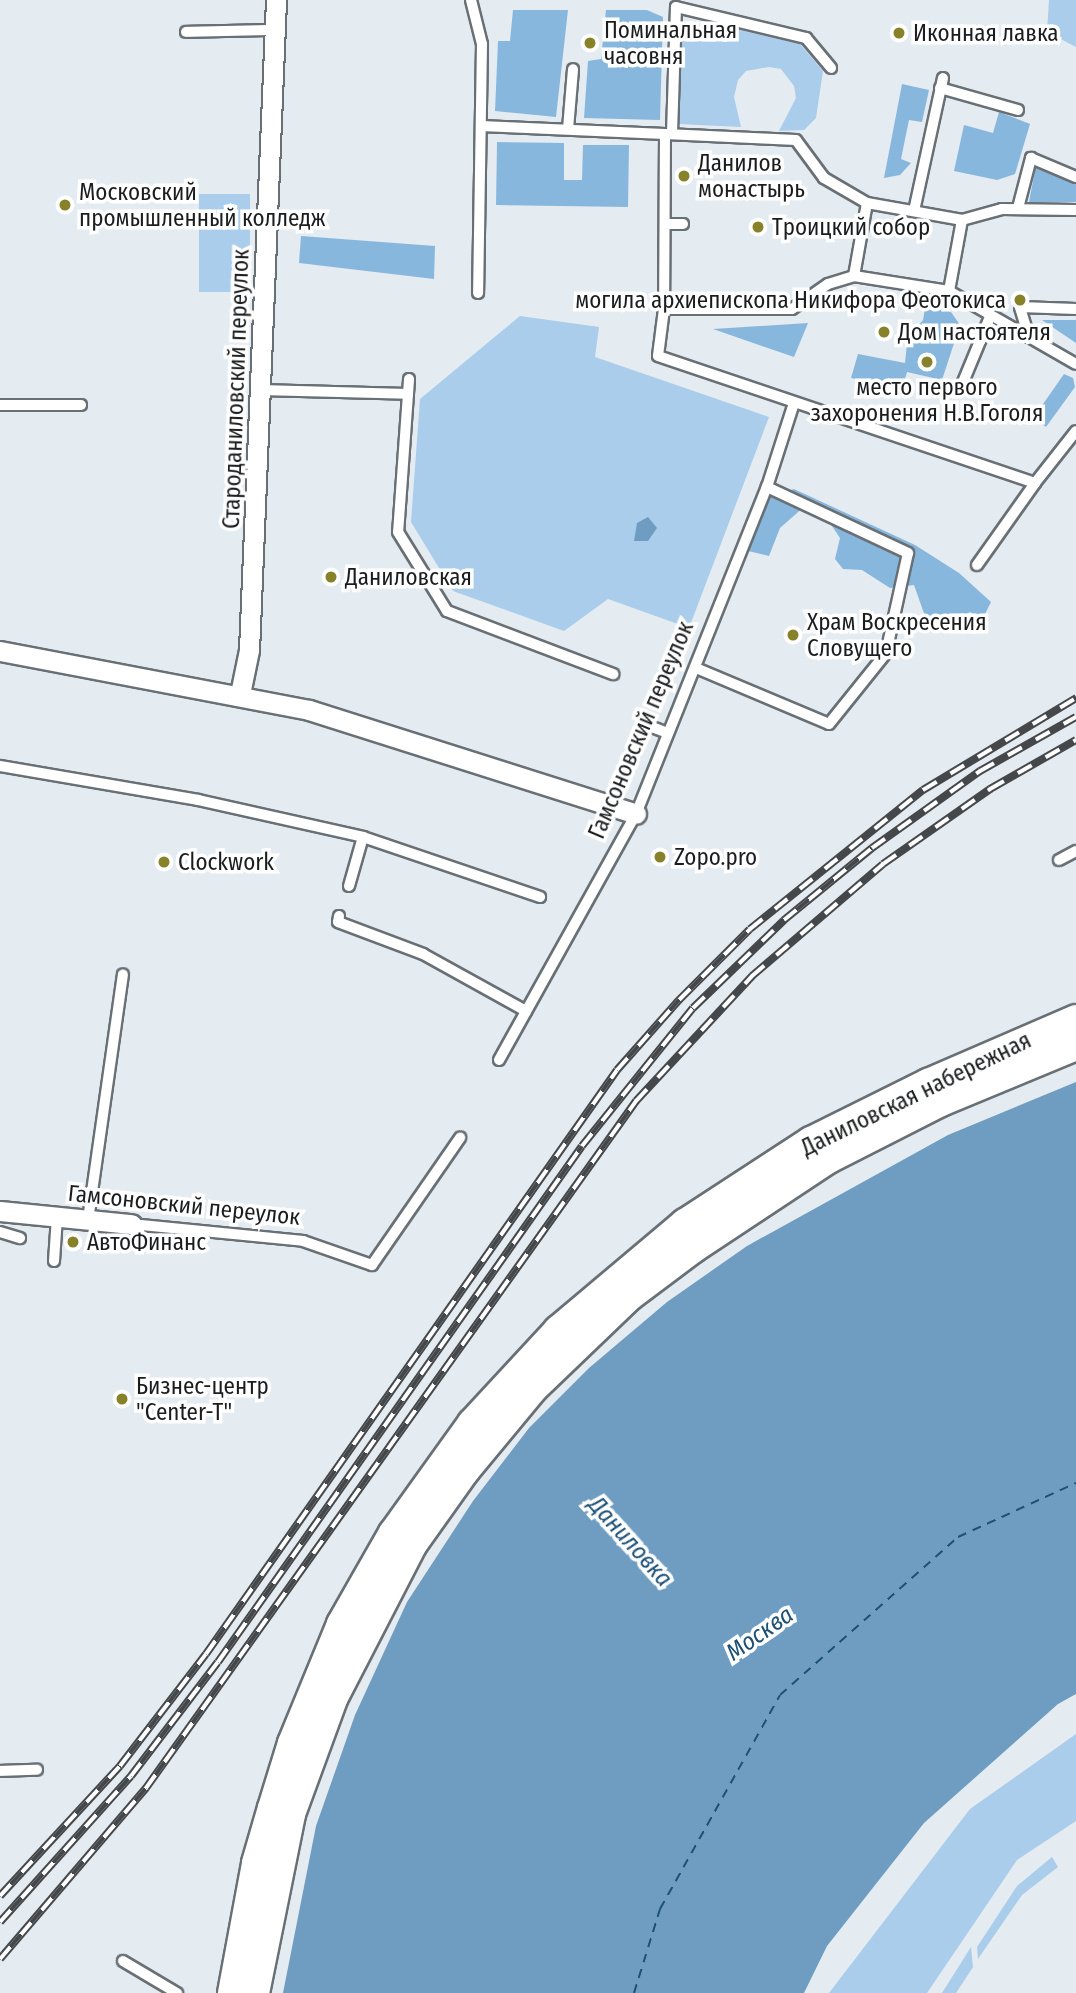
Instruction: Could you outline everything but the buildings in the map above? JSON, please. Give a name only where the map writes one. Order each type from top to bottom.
[{"type":"main road","name":"Даниловская набережная","points":[[232,1993],[256,1863],[272,1808],[292,1743],[341,1624],[393,1533],[472,1423],[558,1330],[685,1223],[811,1141],[928,1083],[1076,1019]]},
{"type":"main road","name":"Даниловская набережная","points":[[255,1993],[291,1814],[333,1699],[413,1544],[464,1471],[533,1389],[630,1296],[694,1248],[827,1160],[941,1102],[1076,1046]]},
{"type":"street","name":"Староданиловский переулок","points":[[240,694],[249,650],[275,0]]},
{"type":"street","points":[[0,651],[240,694],[309,710],[640,816]]},
{"type":"street","name":"Гамсоновский переулок","points":[[0,1211],[131,1224]]},
{"type":"lane","points":[[471,0],[482,44],[478,293]]},
{"type":"lane","points":[[831,68],[807,38],[676,7],[668,134],[664,310],[658,356],[833,419],[1035,483]]},
{"type":"lane","points":[[186,32],[275,30]]},
{"type":"lane","points":[[568,129],[573,69]]},
{"type":"lane","points":[[914,211],[941,83],[1018,110]]},
{"type":"lane","points":[[481,126],[796,140],[824,178],[867,203],[962,220],[1018,208],[1076,210]]},
{"type":"lane","points":[[1018,208],[1031,158],[1076,177]]},
{"type":"lane","points":[[854,276],[867,203]]},
{"type":"lane","points":[[949,291],[962,220]]},
{"type":"lane","points":[[665,224],[683,224]]},
{"type":"lane","points":[[664,310],[792,310],[828,284],[854,276],[949,291],[990,317],[1076,364]]},
{"type":"lane","points":[[1028,337],[1020,307],[1076,309]]},
{"type":"lane","points":[[961,387],[990,317]]},
{"type":"lane","points":[[409,379],[398,532],[447,611],[613,674]]},
{"type":"lane","points":[[260,390],[408,394]]},
{"type":"lane","name":"Гамсоновский переулок","points":[[499,1060],[640,816],[668,733],[767,487],[794,403]]},
{"type":"lane","points":[[0,405],[81,405]]},
{"type":"lane","points":[[977,565],[1076,431]]},
{"type":"lane","points":[[696,668],[829,724],[886,653],[908,553],[767,487]]},
{"type":"lane","points":[[652,727],[668,733]]},
{"type":"lane","points":[[0,766],[198,800],[363,837],[540,898]]},
{"type":"lane","points":[[349,886],[363,837]]},
{"type":"lane","points":[[1059,860],[1076,852]]},
{"type":"lane","points":[[339,916],[338,922],[422,954],[526,1011]]},
{"type":"lane","points":[[88,1220],[123,974]]},
{"type":"lane","name":"Гамсоновский переулок","points":[[131,1224],[303,1241],[372,1265],[460,1138]]},
{"type":"lane","points":[[54,1261],[57,1217]]},
{"type":"lane","points":[[0,1232],[20,1238]]},
{"type":"lane","points":[[0,1771],[37,1770]]},
{"type":"lane","points":[[123,1961],[177,1993]]},
{"type":"shaded area","points":[[1049,0],[1076,0],[1076,47],[1047,32]]},
{"type":"shaded area","points":[[513,10],[568,10],[556,117],[495,111],[498,41],[510,41]]},
{"type":"shaded area","points":[[606,10],[647,10],[663,17],[660,120],[584,118],[588,61],[601,59]]},
{"type":"shaded area","points":[[719,25],[800,44],[823,71],[816,118],[804,130],[779,131],[796,98],[794,86],[781,69],[769,67],[746,71],[738,80],[734,97],[741,127],[678,124],[680,39],[716,42]]},
{"type":"shaded area","points":[[902,84],[929,90],[922,122],[909,120],[901,159],[911,163],[900,175],[884,178]]},
{"type":"shaded area","points":[[999,112],[1030,124],[1015,174],[997,180],[954,171],[964,125],[993,133]]},
{"type":"shaded area","points":[[497,142],[564,143],[564,180],[582,180],[583,145],[629,145],[628,207],[496,205]]},
{"type":"shaded area","points":[[1036,165],[1076,181],[1076,202],[1029,202]]},
{"type":"shaded area","points":[[199,194],[250,194],[250,292],[199,292]]},
{"type":"shaded area","points":[[301,236],[435,246],[434,279],[299,263]]},
{"type":"shaded area","points":[[926,303],[951,312],[960,325],[942,380],[907,372],[902,389],[851,378],[858,354],[905,363],[909,324],[917,327],[923,320]]},
{"type":"shaded area","points":[[520,316],[599,327],[595,357],[769,417],[689,628],[608,599],[564,631],[453,591],[411,522],[420,399]]},
{"type":"shaded area","points":[[1042,320],[1076,320],[1076,343]]},
{"type":"shaded area","points":[[808,323],[794,357],[713,329]]},
{"type":"shaded area","points":[[1064,374],[1073,378],[1075,387],[1046,427],[1034,417]]},
{"type":"shaded area","points":[[794,489],[915,545],[959,573],[991,602],[982,620],[970,612],[955,621],[926,619],[914,585],[890,588],[862,570],[843,569],[835,559],[840,538],[828,520],[805,506],[780,528],[769,556],[748,551],[769,496]]},
{"type":"shaded area","points":[[1076,1734],[1076,1821],[1017,1860],[927,1993],[829,1993],[970,1809]]},
{"type":"shaded area","points":[[1052,1857],[1058,1867],[1022,1895],[978,1959],[977,1947],[1017,1886]]},
{"type":"shaded area","points":[[971,1947],[973,1967],[956,1993],[942,1993]]},
{"type":"water","points":[[648,517],[657,528],[648,541],[634,541],[637,523]]},
{"type":"water","points":[[1076,1082],[1076,1694],[1058,1704],[924,1823],[827,1946],[804,1993],[283,1993],[316,1826],[355,1715],[407,1602],[473,1501],[529,1428],[589,1368],[667,1302],[747,1246],[948,1135]]},
{"type":"ferry route","points":[[634,1993],[660,1909],[780,1695],[958,1537],[1076,1483]]},
{"type":"railway","points":[[0,1896],[120,1766],[206,1654],[617,1070],[679,1000],[750,929],[923,790],[1076,698]]},
{"type":"railway","points":[[0,1922],[131,1776],[218,1662],[582,1146],[693,1008],[784,920],[872,848],[980,771],[1076,717]]},
{"type":"railway","points":[[0,1959],[146,1788],[636,1101],[752,976],[883,864],[990,789],[1076,740]]},
{"type":"place","name":"Иконная лавка","points":[[899,33]]},
{"type":"place","name":"Поминальная часовня","points":[[590,43]]},
{"type":"place","name":"Данилов монастырь","points":[[684,176]]},
{"type":"place","name":"Московский промышленный колледж","points":[[65,205]]},
{"type":"place","name":"Троицкий собор","points":[[758,227]]},
{"type":"place","name":"могила архиепископа Никифора Феотокиса","points":[[1020,300]]},
{"type":"place","name":"Дом настоятеля","points":[[884,332]]},
{"type":"place","name":"место первого захоронения Н.В.Гоголя","points":[[927,362]]},
{"type":"place","name":"Даниловская","points":[[331,577]]},
{"type":"place","name":"Храм Воскресения Словущего","points":[[793,635]]},
{"type":"place","name":"Zopo.pro","points":[[660,857]]},
{"type":"place","name":"Clockwork","points":[[164,862]]},
{"type":"place","name":"АвтоФинанс","points":[[73,1242]]},
{"type":"place","name":"Бизнес-центр \"Center-T\"","points":[[122,1399]]},
{"type":"water label","name":"Даниловка","points":[[630,1542]]},
{"type":"water label","name":"Москва","points":[[760,1634]]}]
